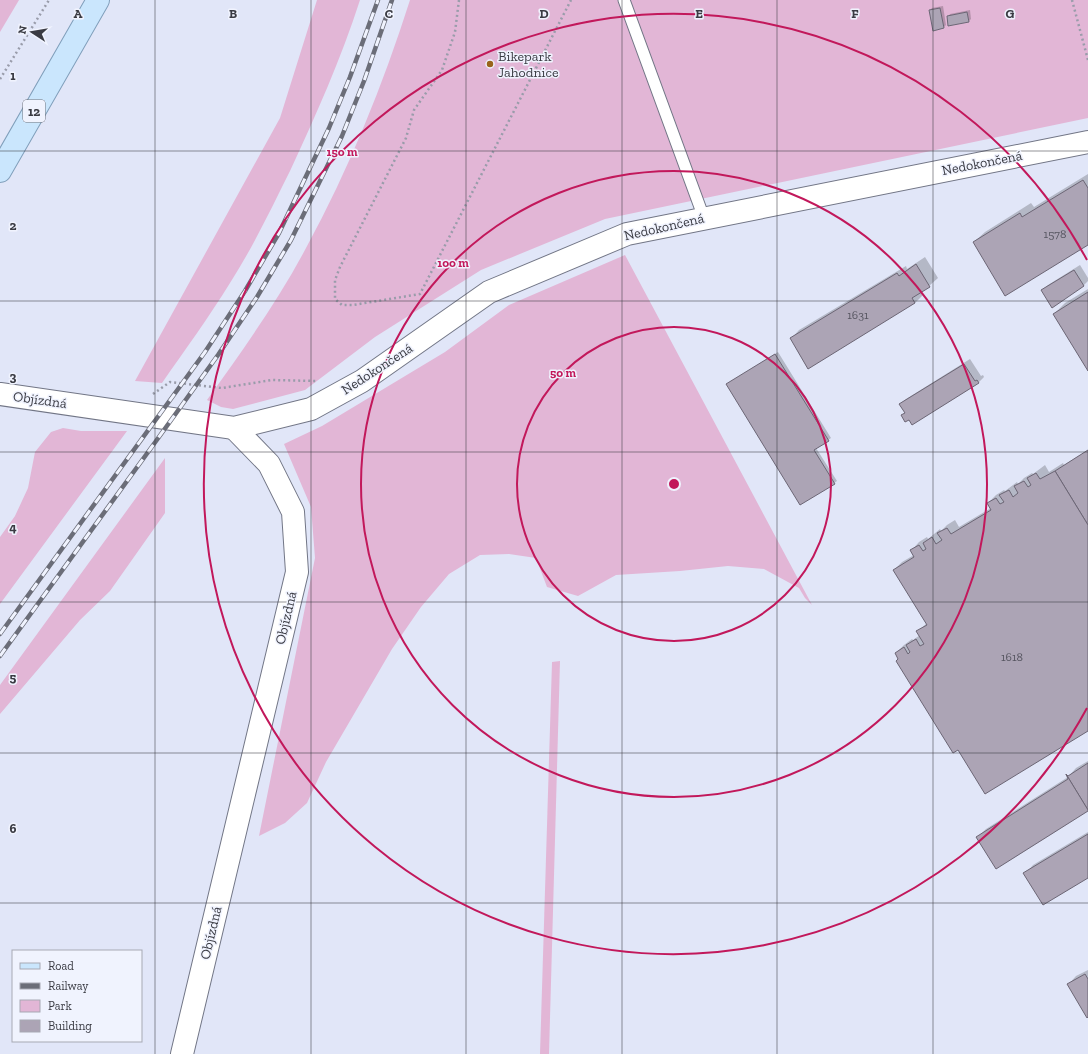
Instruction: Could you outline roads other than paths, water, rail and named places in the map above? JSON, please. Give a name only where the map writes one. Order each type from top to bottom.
[{"type":"main road","name":"12","points":[[0,171],[98,0]]},
{"type":"street","name":"Nedokončená","points":[[234,428],[310,409],[362,381],[489,292],[627,234],[1088,142]]},
{"type":"street","name":"Objízdná","points":[[0,394],[234,428],[269,464],[293,512],[297,572],[182,1054]]},
{"type":"lane","points":[[624,0],[704,218]]},
{"type":"railway","points":[[0,634],[205,352],[245,291],[279,233],[329,128],[350,77],[378,0]]},
{"type":"railway","points":[[0,656],[218,355],[257,297],[291,240],[342,136],[364,81],[392,0]]},
{"type":"place","name":"Bikepark Jahodnice","points":[[490,64]]}]
